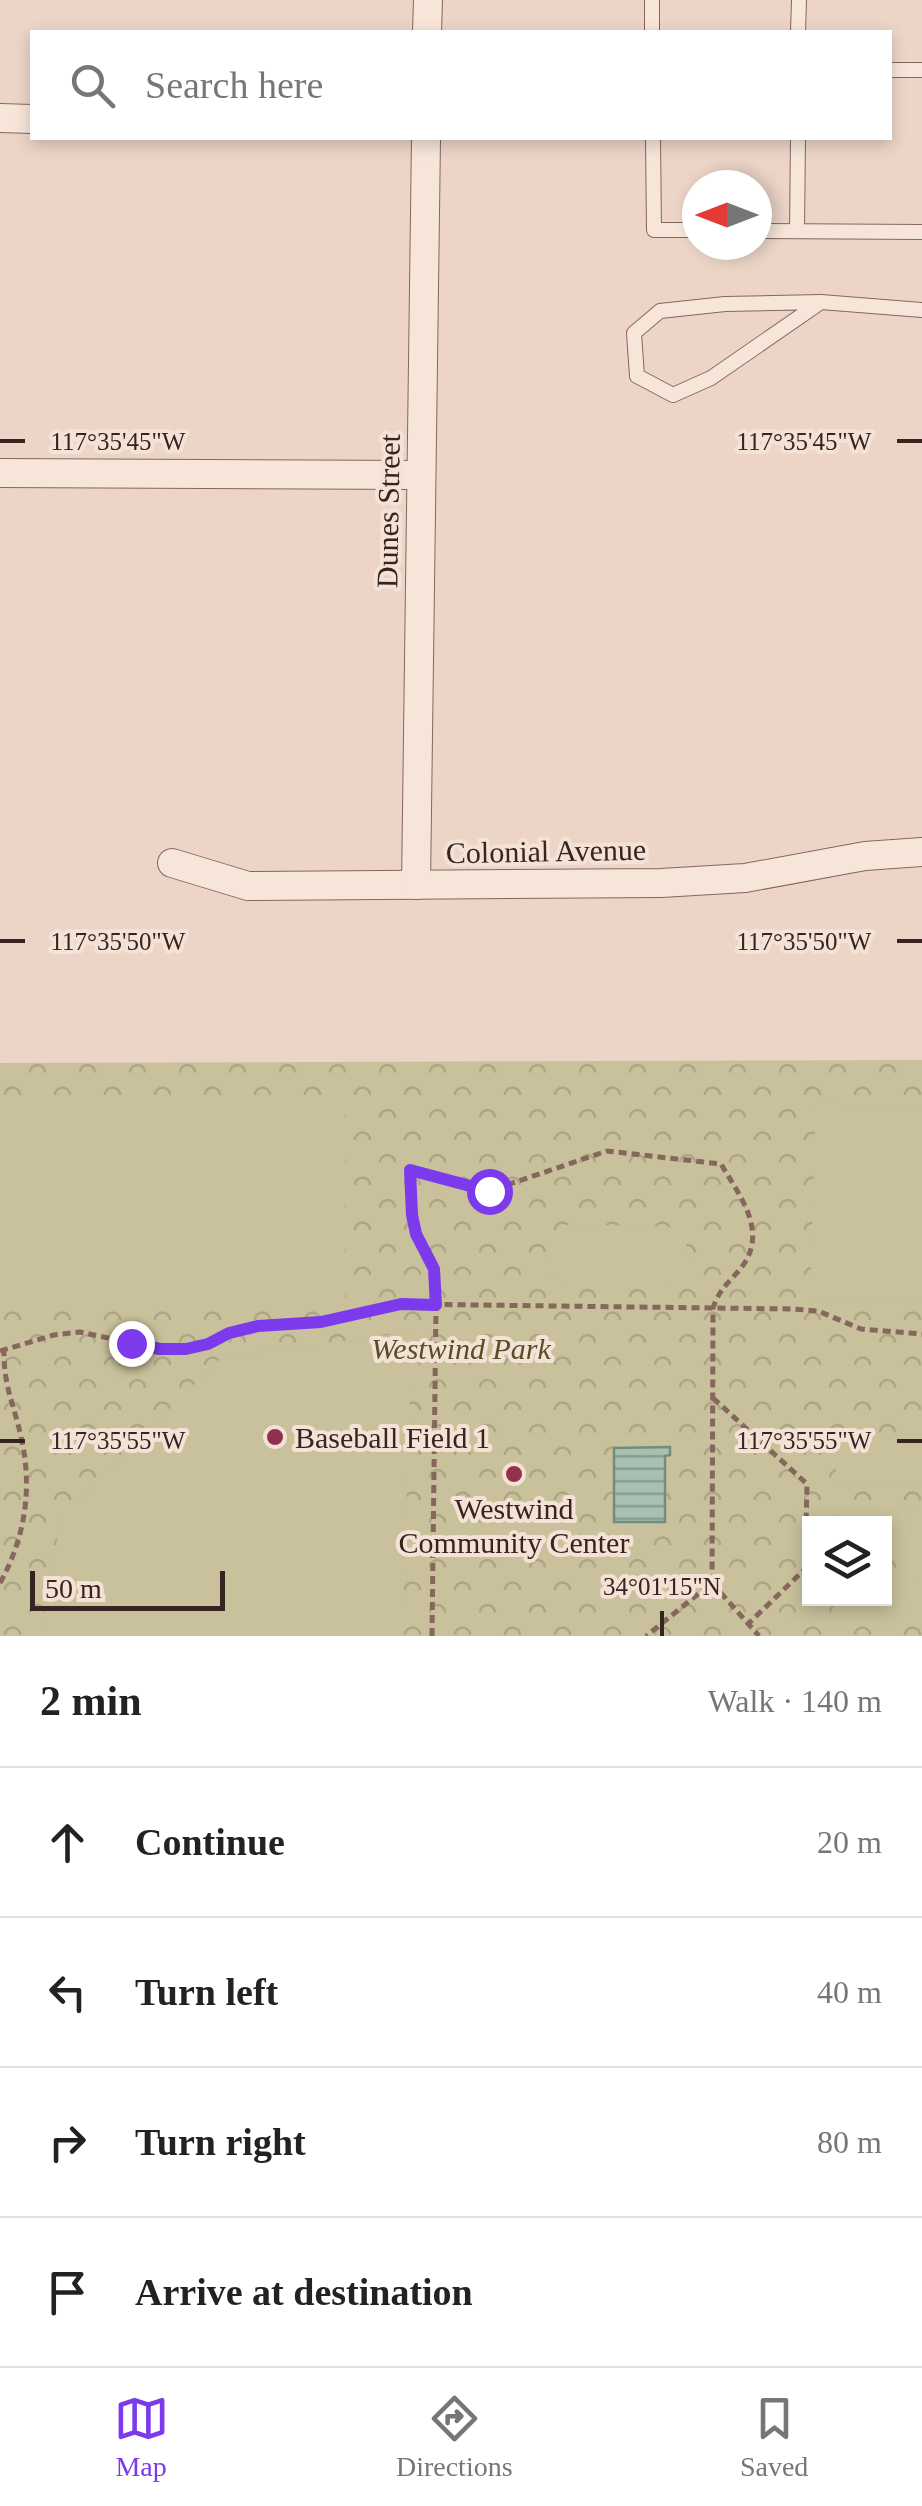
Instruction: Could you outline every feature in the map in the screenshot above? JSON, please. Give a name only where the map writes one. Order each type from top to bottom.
[{"type":"street","points":[[427,30],[428,0]]},
{"type":"street","points":[[0,118],[30,118]]},
{"type":"street","name":"Dunes Street","points":[[416,885],[426,140]]},
{"type":"street","points":[[0,474],[421,475]]},
{"type":"street","name":"Colonial Avenue","points":[[172,863],[248,886],[661,883],[744,878],[865,856],[922,852]]},
{"type":"lane","points":[[652,0],[652,30]]},
{"type":"lane","points":[[798,30],[799,0]]},
{"type":"lane","points":[[892,70],[922,70]]},
{"type":"lane","points":[[653,140],[654,230],[682,230]]},
{"type":"lane","points":[[797,231],[798,140]]},
{"type":"lane","points":[[772,231],[922,232]]},
{"type":"lane","points":[[822,302],[711,378],[673,395],[637,376],[634,333],[660,310],[822,302],[922,310]]},
{"type":"path","points":[[432,1636],[436,1305],[434,1269],[416,1234],[412,1215],[410,1170],[489,1191],[607,1150],[721,1164],[750,1216],[754,1232],[752,1249],[742,1268],[720,1289],[713,1308],[712,1583],[759,1636]]},
{"type":"path","points":[[0,1583],[13,1559],[23,1525],[28,1486],[20,1432],[4,1381],[2,1352],[30,1341],[80,1332],[160,1349],[186,1349],[258,1326],[321,1322],[401,1304],[818,1311],[861,1329],[922,1334]]},
{"type":"path","points":[[712,1398],[807,1484],[806,1568],[748,1624]]},
{"type":"path","points":[[646,1636],[712,1583]]},
{"type":"green space","name":"Westwind Park","points":[[922,1060],[922,1636],[0,1636],[0,1063]]},
{"type":"green space","points":[[816,1103],[922,1107],[922,1302],[810,1298]]},
{"type":"green space","points":[[0,1104],[345,1104],[345,1303],[0,1303]]},
{"type":"green space","points":[[570,1224],[670,1227],[686,1242],[689,1263],[678,1282],[669,1287],[569,1287],[550,1274],[544,1255],[554,1231]]},
{"type":"green space","name":"Baseball Field 1","points":[[412,1332],[402,1636],[41,1636],[61,1516],[222,1357]]},
{"type":"green space","points":[[922,1438],[922,1480],[836,1481],[836,1439]]},
{"type":"green space","points":[[922,1509],[922,1551],[892,1551],[892,1516],[833,1516],[833,1510]]},
{"type":"green space","points":[[922,1578],[922,1621],[834,1621],[833,1606],[892,1606],[892,1579]]},
{"type":"shaded area","points":[[670,1447],[670,1455],[665,1456],[665,1522],[614,1522],[614,1448]]},
{"type":"place","name":"Baseball Field 1","points":[[275,1437]]},
{"type":"place","name":"Westwind Community Center","points":[[514,1474]]},
{"type":"route","points":[[131,1343],[186,1349],[258,1326],[321,1322],[401,1304],[436,1305],[434,1269],[416,1234],[412,1215],[410,1170],[489,1191]]}]
